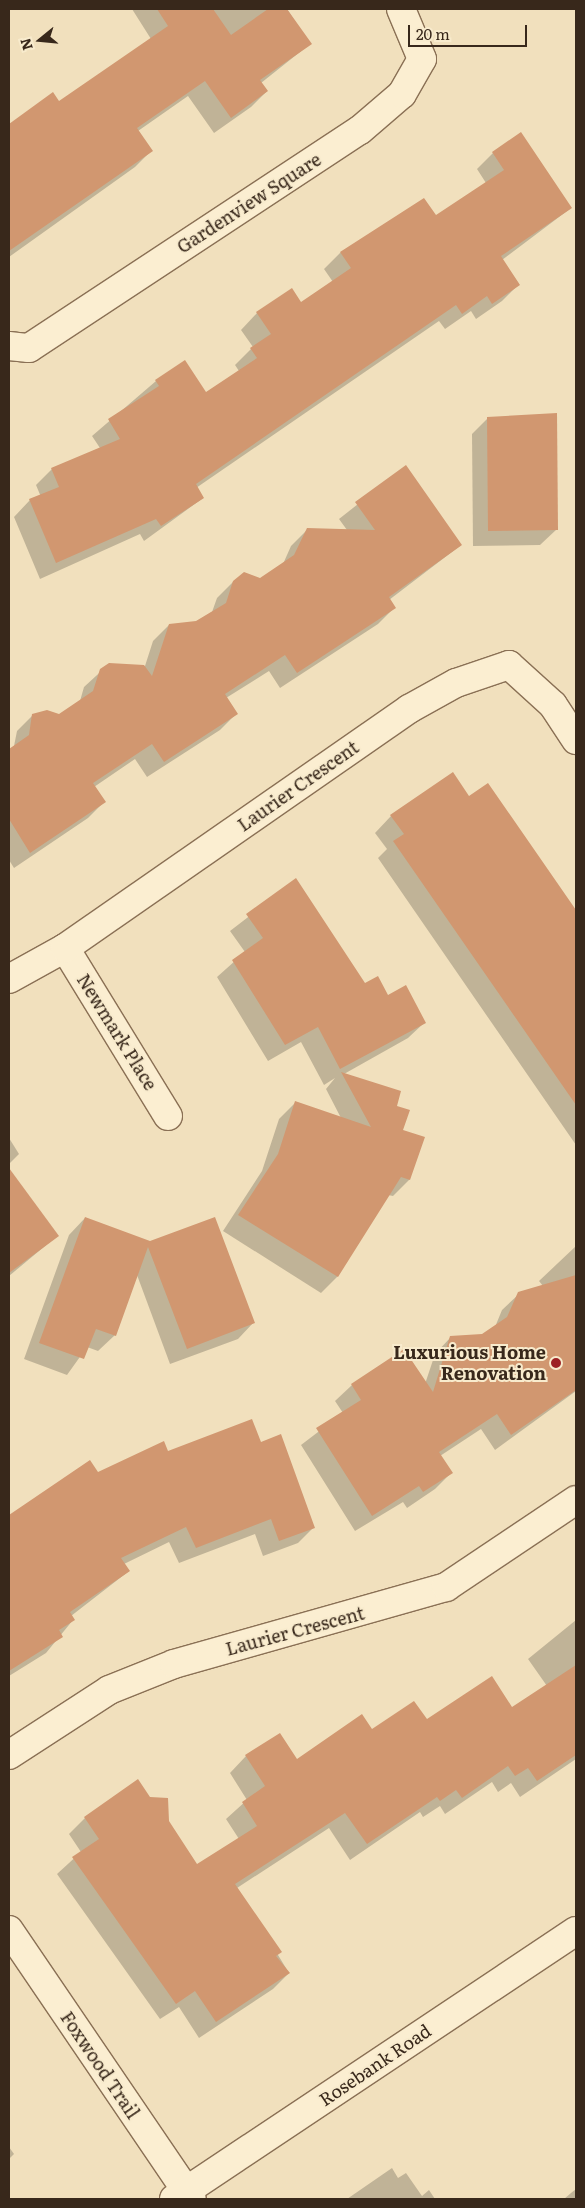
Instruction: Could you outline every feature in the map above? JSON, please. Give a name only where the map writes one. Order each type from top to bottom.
[{"type":"street","name":"Gardenview Square","points":[[9,346],[29,348],[360,130],[402,94],[422,60],[401,9]]},
{"type":"street","name":"Laurier Crescent","points":[[9,979],[65,948],[409,709],[456,683],[509,664],[553,705],[576,740]]},
{"type":"street","name":"Newmark Place","points":[[65,948],[168,1116]]},
{"type":"street","name":"Laurier Crescent","points":[[9,1755],[109,1690],[174,1664],[446,1588],[576,1500]]},
{"type":"street","name":"Foxwood Trail","points":[[9,1930],[184,2196]]},
{"type":"street","name":"Rosebank Road","points":[[184,2196],[576,1931]]},
{"type":"building","points":[[157,9],[213,9],[231,35],[268,9],[287,9],[312,44],[260,80],[268,91],[231,118],[205,81],[137,128],[153,151],[9,251],[9,124],[53,92],[59,101],[168,26]]},
{"type":"building","points":[[521,132],[572,208],[501,256],[520,285],[492,304],[487,296],[462,314],[456,305],[196,484],[204,498],[161,526],[156,519],[56,563],[29,499],[59,487],[51,468],[120,439],[108,419],[159,386],[155,380],[185,360],[206,392],[257,358],[250,348],[271,334],[256,312],[292,288],[301,302],[351,268],[340,252],[424,198],[436,215],[504,170],[492,152]]},
{"type":"building","points":[[557,413],[558,530],[488,531],[487,417]]},
{"type":"building","points":[[406,465],[462,545],[389,597],[396,608],[297,673],[285,655],[225,694],[238,714],[164,762],[152,744],[93,783],[106,802],[30,853],[9,819],[9,749],[29,735],[32,714],[47,710],[59,714],[93,691],[100,669],[109,663],[144,665],[152,676],[169,624],[196,621],[226,603],[233,581],[244,572],[260,578],[294,555],[307,528],[375,530],[355,502]]},
{"type":"building","points":[[453,772],[469,796],[488,783],[576,910],[576,1105],[393,841],[404,834],[390,815]]},
{"type":"building","points":[[296,878],[365,983],[378,976],[388,995],[406,985],[426,1023],[340,1069],[318,1027],[285,1045],[232,960],[263,938],[246,914]]},
{"type":"building","points":[[341,1072],[401,1091],[397,1106],[410,1110],[403,1130],[425,1137],[410,1180],[401,1177],[338,1277],[238,1215],[278,1154],[295,1101],[371,1127]]},
{"type":"building","points":[[9,1168],[59,1236],[9,1273]]},
{"type":"building","points":[[85,1217],[150,1241],[215,1217],[255,1323],[187,1349],[148,1247],[116,1336],[96,1329],[84,1359],[39,1343]]},
{"type":"building","points":[[576,1275],[576,1390],[511,1435],[497,1414],[439,1452],[453,1473],[423,1492],[419,1486],[372,1516],[316,1428],[361,1400],[351,1384],[404,1349],[433,1392],[450,1336],[482,1334],[507,1317],[518,1292]]},
{"type":"building","points":[[252,1419],[261,1442],[281,1434],[315,1528],[279,1541],[271,1519],[196,1548],[186,1527],[121,1558],[130,1571],[70,1612],[75,1620],[59,1630],[63,1637],[9,1671],[9,1515],[90,1460],[98,1472],[164,1441],[168,1451]]},
{"type":"building","points":[[576,1665],[576,1755],[537,1781],[528,1768],[515,1776],[508,1766],[462,1798],[456,1790],[440,1801],[437,1797],[367,1844],[345,1813],[235,1884],[282,1952],[276,1956],[290,1973],[216,2022],[195,1991],[176,2004],[72,1857],[99,1839],[84,1817],[138,1779],[150,1797],[168,1798],[169,1821],[197,1864],[257,1826],[242,1802],[265,1786],[245,1755],[280,1733],[297,1759],[362,1714],[372,1729],[414,1701],[427,1719],[492,1676],[512,1707]]},
{"type":"place","name":"Luxurious Home Renovation","points":[[556,1363]]}]
